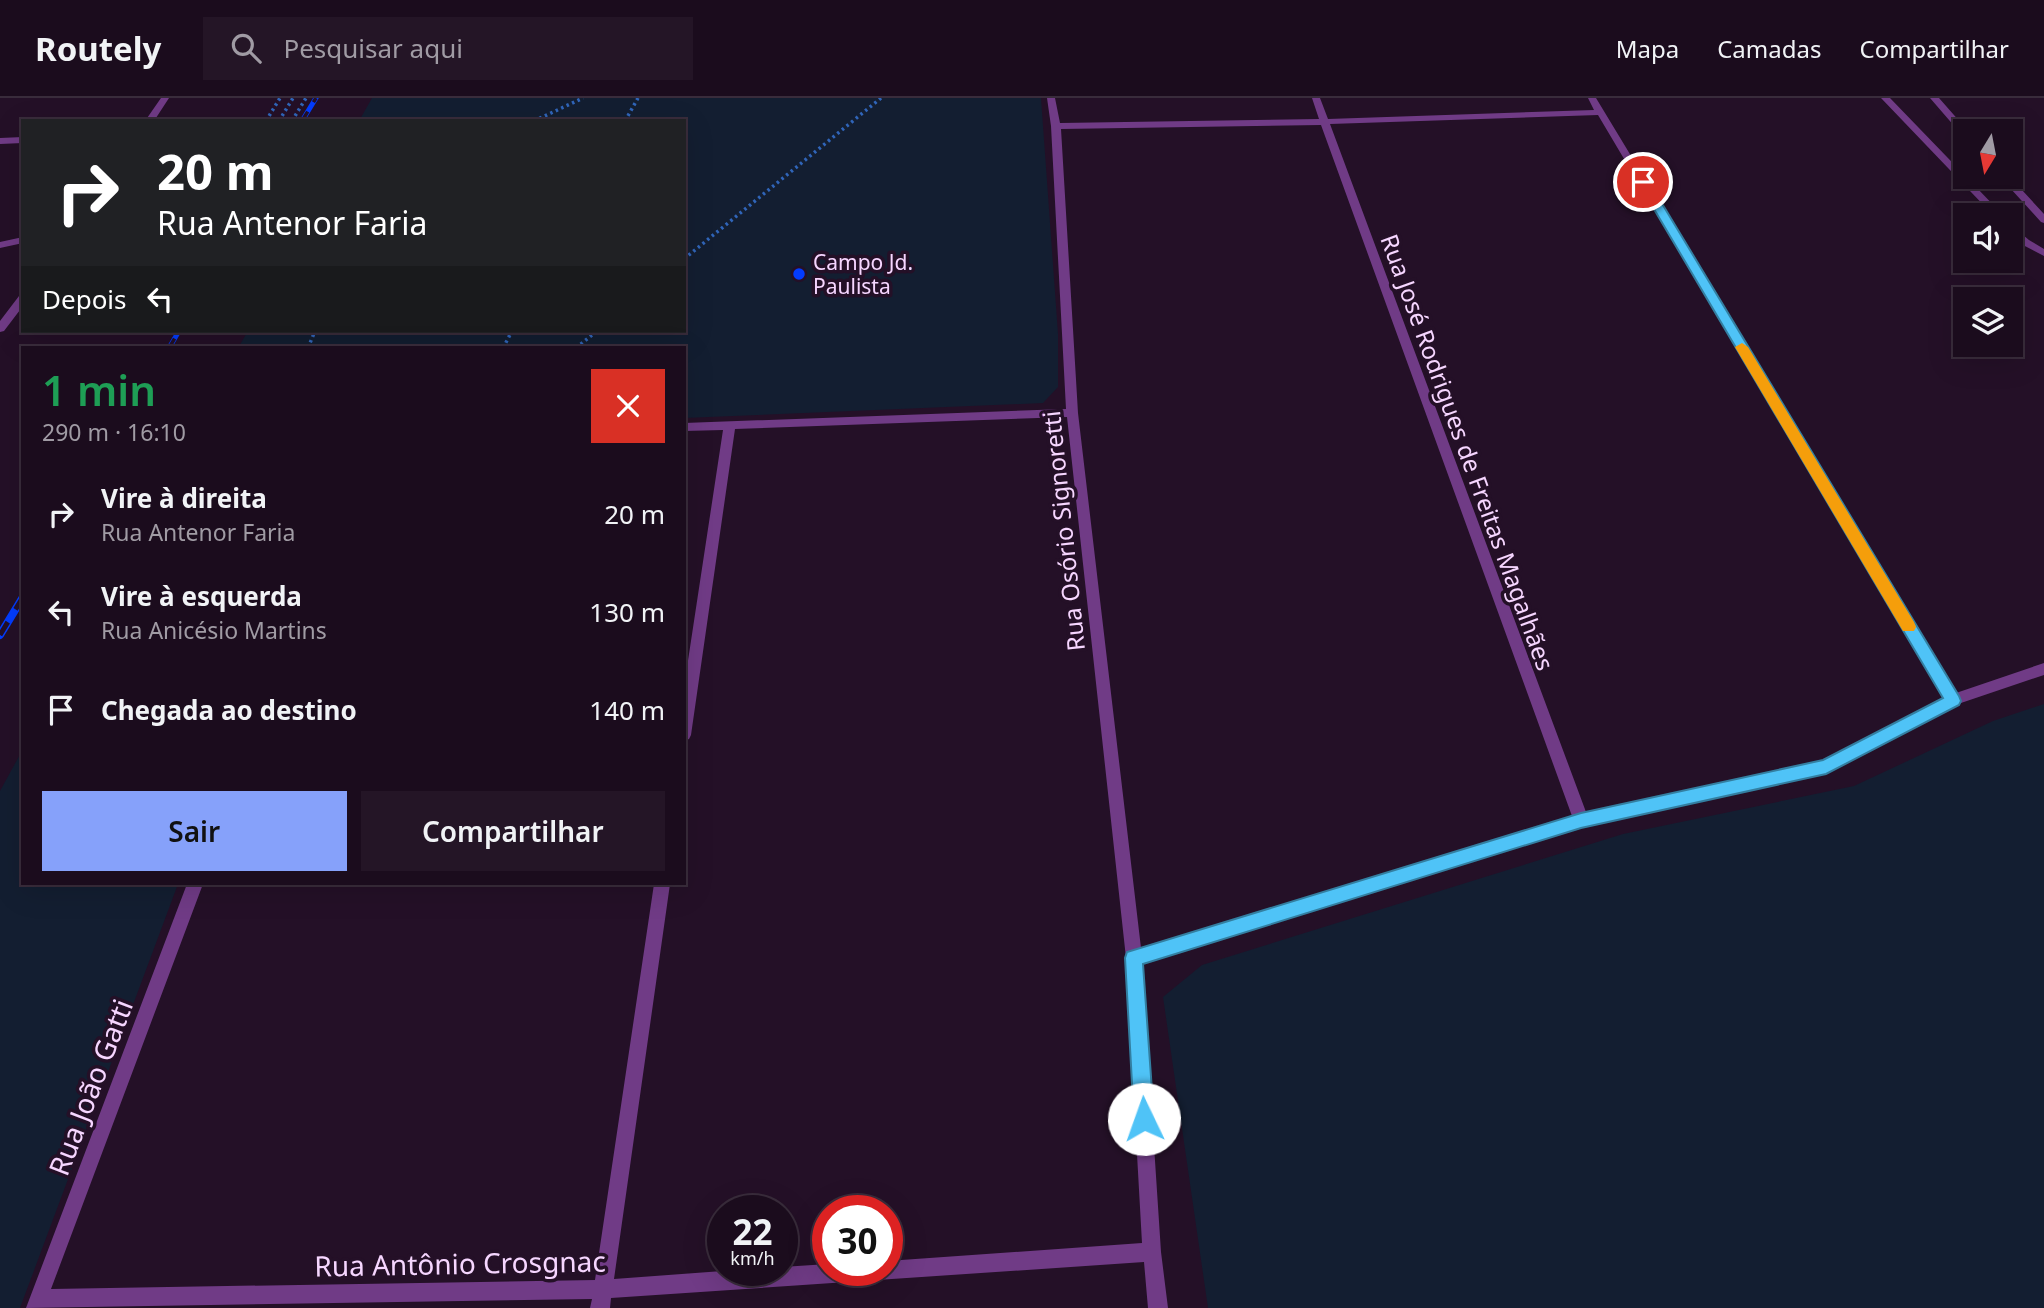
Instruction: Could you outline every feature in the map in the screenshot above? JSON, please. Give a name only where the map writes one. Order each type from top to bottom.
[{"type":"street","points":[[150,119],[165,98]]},
{"type":"street","name":"Rua Osório Signoretti","points":[[1051,98],[1056,126],[1072,413],[1134,958],[1152,1252],[1158,1308]]},
{"type":"street","name":"Rua José Rodrigues de Freitas Magalhães","points":[[1316,98],[1581,820]]},
{"type":"street","points":[[1592,98],[1953,701]]},
{"type":"street","points":[[1885,98],[1986,203]]},
{"type":"street","points":[[1934,98],[1953,119]]},
{"type":"street","points":[[1056,126],[1324,122],[1601,112]]},
{"type":"street","points":[[0,141],[21,140]]},
{"type":"street","points":[[2016,189],[2044,219]]},
{"type":"street","points":[[0,245],[21,240]]},
{"type":"street","points":[[2023,240],[2044,253]]},
{"type":"street","points":[[0,329],[21,301]]},
{"type":"street","points":[[686,427],[1072,413]]},
{"type":"street","points":[[686,722],[730,425]]},
{"type":"street","points":[[1134,958],[1581,820],[1826,767],[1953,701],[2044,669]]},
{"type":"street","name":"Rua João Gatti","points":[[37,1304],[195,885]]},
{"type":"street","points":[[602,1298],[663,885]]},
{"type":"street","points":[[903,1269],[1152,1252]]},
{"type":"street","name":"Rua Antônio Crosgnac","points":[[37,1304],[602,1298],[812,1277]]},
{"type":"path","points":[[267,119],[280,98]]},
{"type":"path","points":[[280,119],[293,98]]},
{"type":"path","points":[[293,119],[306,98]]},
{"type":"path","points":[[538,119],[583,98]]},
{"type":"path","points":[[626,119],[638,98]]},
{"type":"path","points":[[686,257],[881,98]]},
{"type":"path","points":[[578,346],[595,333]]},
{"type":"shaded area","points":[[372,98],[1041,98],[1058,334],[1058,387],[1043,403],[686,418],[686,346],[239,346],[247,333],[686,333],[686,119],[360,119]]},
{"type":"shaded area","points":[[2044,704],[2044,1308],[1208,1308],[1163,997],[1202,965],[1623,834],[1854,786],[1993,721]]},
{"type":"shaded area","points":[[21,753],[21,885],[178,885],[20,1308],[0,1308],[0,791]]},
{"type":"railway","points":[[303,119],[316,98]]},
{"type":"railway","points":[[170,346],[178,333]]},
{"type":"railway","points":[[0,635],[21,600]]},
{"type":"slow traffic","points":[[1742,347],[1909,627]]},
{"type":"place","name":"Campo Jd. Paulista","points":[[799,274]]},
{"type":"route","points":[[1144,1119],[1134,958],[1581,820],[1826,767],[1953,701],[1643,182]]}]
